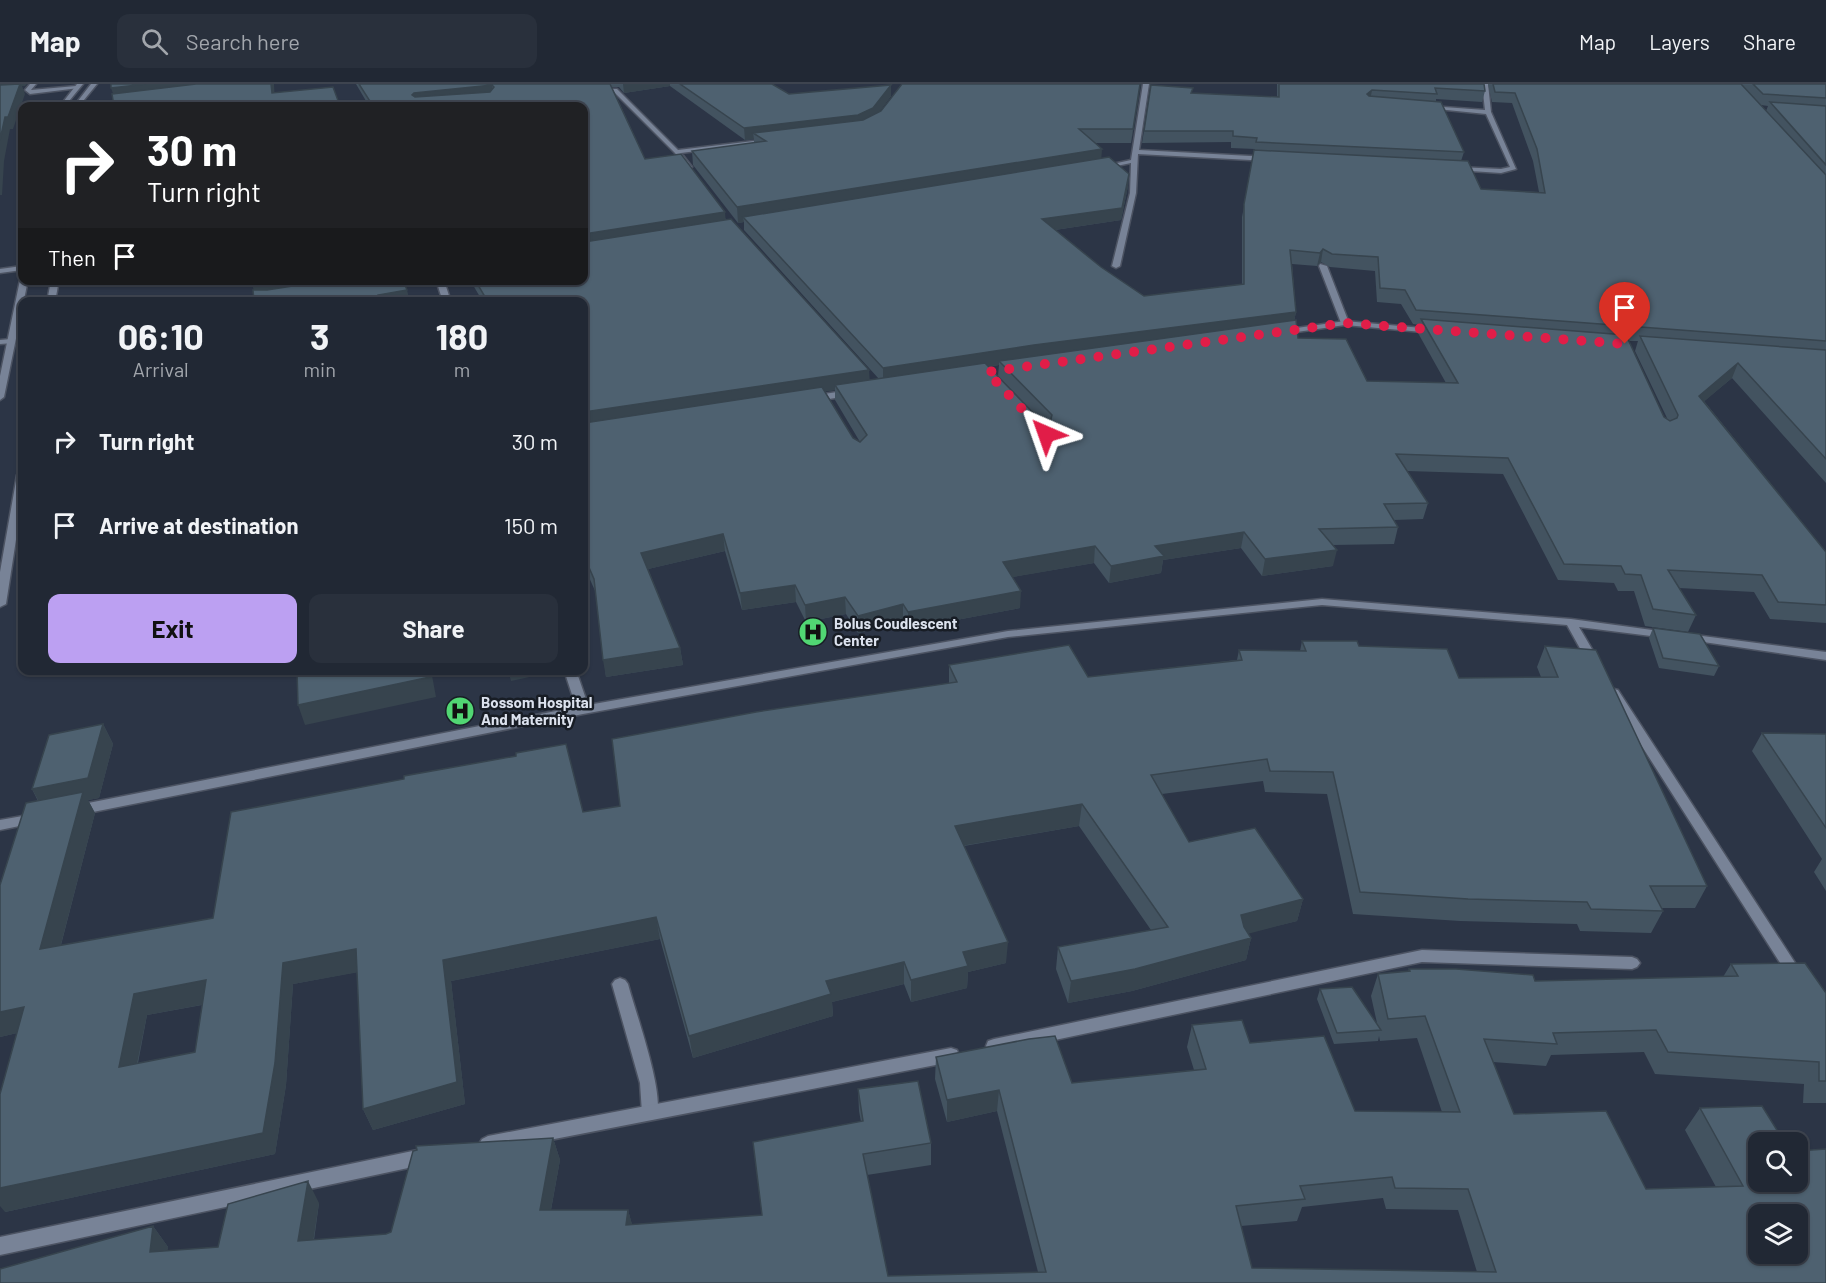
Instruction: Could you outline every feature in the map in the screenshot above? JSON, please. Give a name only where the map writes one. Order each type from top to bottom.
[{"type":"street","points":[[28,90],[33,84]]},
{"type":"street","points":[[79,102],[94,84]]},
{"type":"street","points":[[1116,267],[1133,193],[1135,152],[1146,84]]},
{"type":"street","points":[[1454,169],[1501,171],[1514,168],[1488,112],[1485,84]]},
{"type":"street","points":[[19,90],[32,92],[78,86]]},
{"type":"street","points":[[65,102],[78,86]]},
{"type":"street","points":[[615,90],[677,152],[692,171]]},
{"type":"street","points":[[123,102],[142,100]]},
{"type":"street","points":[[1417,108],[1488,112]]},
{"type":"street","points":[[677,152],[778,140]]},
{"type":"street","points":[[1135,152],[1280,160]]},
{"type":"street","points":[[1098,167],[1134,161]]},
{"type":"street","points":[[1323,266],[1345,323]]},
{"type":"street","points":[[0,271],[18,269]]},
{"type":"street","points":[[0,397],[18,308]]},
{"type":"street","points":[[1275,333],[1345,323],[1438,331]]},
{"type":"street","points":[[0,342],[11,341]]},
{"type":"street","points":[[803,400],[829,400],[859,391]]},
{"type":"street","points":[[0,604],[18,498]]},
{"type":"street","points":[[70,812],[583,710],[1008,634],[1322,602],[1571,622],[1826,656]]},
{"type":"street","points":[[1571,622],[1601,673],[1801,983]]},
{"type":"street","points":[[572,675],[583,710]]},
{"type":"street","points":[[0,825],[47,816]]},
{"type":"street","points":[[473,1147],[977,1049],[1422,956],[1632,963]]},
{"type":"street","points":[[620,984],[648,1083],[650,1113]]},
{"type":"street","points":[[0,1246],[438,1154]]},
{"type":"building","points":[[20,84],[8,117],[5,117],[0,140],[0,85]]},
{"type":"building","points":[[111,84],[146,84],[111,88]]},
{"type":"building","points":[[196,84],[271,84],[272,93],[333,87],[339,102],[113,102],[112,94]]},
{"type":"building","points":[[359,84],[610,84],[645,159],[681,154],[725,212],[588,233],[588,102],[370,102]],"holes":[[[492,85],[494,87],[490,92],[415,97],[412,95]]]},
{"type":"building","points":[[680,84],[772,84],[789,94],[891,85],[873,108],[858,115],[744,128]]},
{"type":"building","points":[[902,84],[1140,84],[1133,129],[1079,129],[1102,149],[737,207],[692,151],[766,141],[753,133],[863,120],[881,111]]},
{"type":"building","points":[[1279,84],[1484,84],[1485,91],[1435,88],[1437,94],[1372,90],[1367,94],[1441,102],[1464,152],[1256,142],[1257,138],[1233,136],[1233,131],[1144,131],[1151,85],[1193,88],[1191,93],[1279,97]]},
{"type":"building","points":[[1493,84],[1741,84],[1826,175],[1826,341],[1416,310],[1405,290],[1380,288],[1378,257],[1332,254],[1323,249],[1320,253],[1290,250],[1296,312],[1034,345],[883,368],[743,217],[1109,157],[1129,174],[1122,208],[1042,219],[1101,267],[1144,296],[1244,284],[1244,204],[1254,150],[1468,161],[1481,189],[1545,193],[1537,149],[1515,93],[1495,92]]},
{"type":"building","points":[[1753,84],[1826,84],[1826,98],[1763,94]]},
{"type":"building","points":[[1770,102],[1826,106],[1826,165]]},
{"type":"building","points":[[731,219],[869,370],[588,411],[588,297],[485,297],[478,285],[588,285],[588,241]]},
{"type":"building","points":[[299,285],[405,285],[407,290],[378,295],[379,297],[254,297],[253,290]]},
{"type":"building","points":[[1421,319],[1626,335],[1664,417],[1670,421],[1678,415],[1640,336],[1826,350],[1826,459],[1738,363],[1699,396],[1826,552],[1826,605],[1778,602],[1762,575],[1668,570],[1696,615],[1653,609],[1641,575],[1625,574],[1621,566],[1564,564],[1508,458],[1396,454],[1428,503],[1384,504],[1398,527],[1319,529],[1337,550],[1265,559],[1244,532],[1155,546],[1164,556],[1111,566],[1095,546],[1003,562],[1021,591],[908,612],[903,604],[858,616],[845,597],[805,605],[795,585],[740,593],[723,534],[641,553],[680,648],[603,660],[594,579],[588,565],[588,422],[822,387],[853,438],[860,442],[867,435],[835,385],[985,363],[1042,422],[1050,423],[1052,415],[999,361],[1296,320],[1298,338],[1346,339],[1367,381],[1458,383]]},
{"type":"building","points":[[1653,628],[1700,634],[1719,666],[1663,658]]},
{"type":"building","points":[[1302,641],[1357,641],[1359,646],[1447,649],[1459,678],[1558,677],[1545,646],[1596,650],[1707,886],[1650,886],[1663,911],[1591,909],[1587,902],[1468,899],[1360,892],[1333,772],[1270,771],[1267,759],[1151,775],[1189,842],[1255,828],[1303,899],[1241,915],[1244,927],[1251,938],[1135,969],[1071,981],[1058,947],[1168,927],[1082,804],[955,826],[1008,942],[963,952],[968,966],[911,980],[904,962],[826,981],[831,994],[689,1036],[656,917],[443,960],[457,1082],[363,1109],[356,949],[283,963],[275,1063],[263,1133],[0,1188],[0,1094],[24,1007],[0,1012],[0,885],[26,803],[83,792],[40,949],[213,918],[231,812],[404,779],[404,776],[516,756],[516,753],[566,744],[583,812],[620,806],[612,739],[756,712],[957,682],[949,665],[1069,645],[1088,677],[1242,660],[1239,650],[1306,651]],"holes":[[[206,980],[195,1052],[119,1067],[134,994]]]},
{"type":"building","points":[[297,675],[430,675],[430,677],[298,705]]},
{"type":"building","points":[[103,724],[88,778],[32,789],[49,735]]},
{"type":"building","points":[[1762,733],[1826,734],[1826,828]]},
{"type":"building","points":[[1805,963],[1826,993],[1826,1081],[1819,1081],[1819,1062],[1668,1052],[1656,1030],[1553,1033],[1557,1044],[1484,1039],[1514,1114],[1606,1111],[1646,1189],[1743,1186],[1700,1108],[1762,1106],[1778,1132],[1748,1132],[1748,1192],[1808,1192],[1808,1150],[1826,1149],[1826,1283],[0,1283],[0,1269],[153,1226],[150,1252],[218,1247],[228,1204],[308,1181],[298,1241],[386,1234],[391,1232],[413,1151],[417,1150],[416,1146],[553,1138],[540,1210],[628,1210],[626,1225],[762,1215],[753,1142],[863,1121],[858,1089],[918,1081],[931,1143],[863,1154],[888,1276],[1046,1272],[999,1090],[947,1100],[936,1057],[1055,1036],[1072,1083],[1206,1069],[1192,1025],[1242,1020],[1250,1043],[1324,1036],[1355,1111],[1460,1112],[1425,1016],[1388,1019],[1378,974],[1410,971],[1409,969],[1456,969],[1533,975],[1535,981],[1738,976],[1731,964]],"holes":[[[1392,1177],[1395,1188],[1468,1189],[1496,1272],[1252,1268],[1236,1206],[1305,1199],[1300,1186]]]},
{"type":"building","points":[[1352,987],[1381,1030],[1337,1033],[1320,989]]},
{"type":"place","name":"Bolus Coudlescent Center","points":[[813,632]]},
{"type":"place","name":"Bossom Hospital And Maternity","points":[[460,711]]},
{"type":"route","points":[[1046,434],[987,372],[1345,323],[1625,344]]}]
